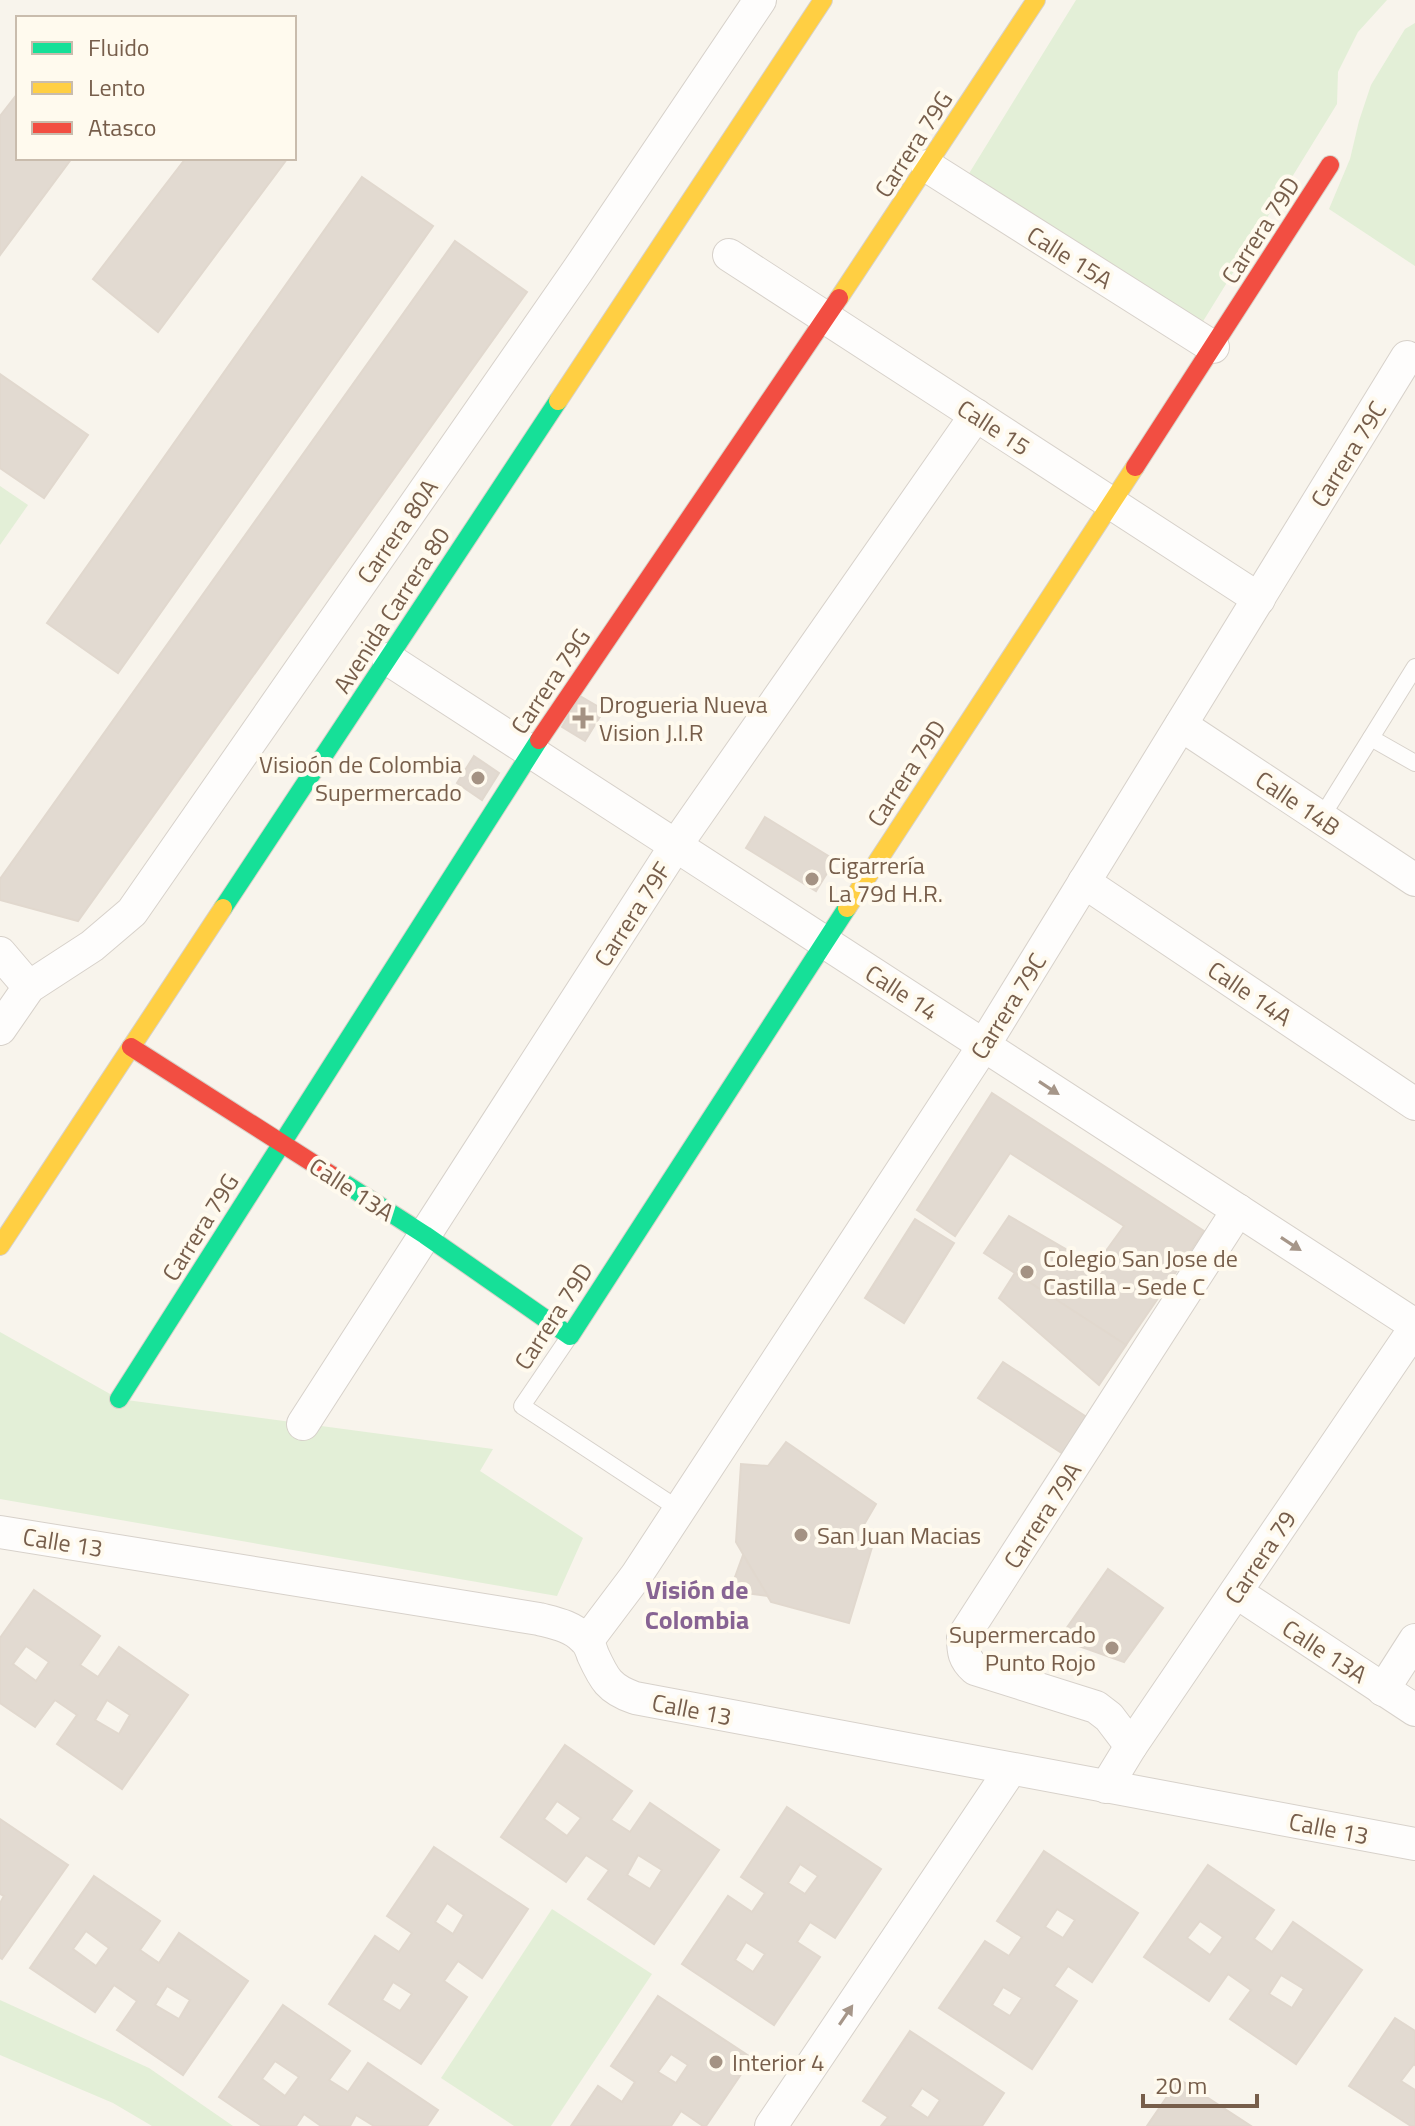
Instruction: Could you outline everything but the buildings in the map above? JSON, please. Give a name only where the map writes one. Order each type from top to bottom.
[{"type":"street","name":"Avenida Carrera 80","points":[[0,1246],[823,0]]},
{"type":"street","name":"Carrera 79G","points":[[119,1399],[531,752],[826,318],[1036,0]]},
{"type":"street","points":[[753,2],[799,36]]},
{"type":"street","name":"Carrera 80A","points":[[0,1029],[29,987],[92,946],[132,912],[578,270],[753,2]]},
{"type":"street","name":"Carrera 79D","points":[[570,1336],[1330,165]]},
{"type":"street","name":"Calle 15A","points":[[927,166],[1213,347]]},
{"type":"street","name":"Calle 15","points":[[729,255],[1259,599]]},
{"type":"street","name":"Carrera 79C","points":[[587,1641],[680,1510],[984,1045],[1407,357]]},
{"type":"street","name":"Carrera 79F","points":[[303,1424],[676,845],[976,415]]},
{"type":"street","name":"Calle 14","points":[[388,659],[1415,1326]]},
{"type":"street","name":"Calle 14B","points":[[1181,725],[1415,880]]},
{"type":"street","name":"Calle 14A","points":[[1084,882],[1415,1104]]},
{"type":"street","points":[[0,953],[29,987]]},
{"type":"street","name":"Calle 13A","points":[[131,1047],[425,1235],[570,1336]]},
{"type":"street","name":"Carrera 79A","points":[[1131,1746],[1109,1717],[1096,1707],[975,1669],[966,1661],[963,1637],[1238,1210]]},
{"type":"street","name":"Carrera 79","points":[[1106,1787],[1415,1326]]},
{"type":"street","name":"Calle 13","points":[[0,1532],[539,1619],[577,1632],[587,1641],[608,1683],[619,1693],[635,1698],[1415,1844]]},
{"type":"street","name":"Calle 13A","points":[[1236,1592],[1415,1710]]},
{"type":"street","points":[[1383,1690],[1415,1640]]},
{"type":"street","points":[[771,2126],[1011,1769]]},
{"type":"lane","points":[[1321,818],[1415,667]]},
{"type":"lane","points":[[1371,738],[1415,763]]},
{"type":"lane","name":"Carrera 79D","points":[[570,1336],[522,1406],[680,1510]]},
{"type":"green space","points":[[1076,0],[1387,0],[1358,32],[1338,72],[1337,104],[1202,323],[965,180]]},
{"type":"green space","points":[[1415,23],[1415,266],[1329,209],[1350,159],[1371,85],[1405,29]]},
{"type":"green space","points":[[0,486],[28,505],[0,545]]},
{"type":"green space","points":[[0,1332],[119,1399],[493,1449],[480,1471],[583,1538],[557,1596],[0,1499]]},
{"type":"green space","points":[[552,1909],[652,1974],[551,2126],[514,2126],[441,2078]]},
{"type":"green space","points":[[0,2000],[149,2068],[233,2126],[152,2126],[113,2103],[0,2055]]},
{"type":"traffic: fast","points":[[223,908],[558,401]]},
{"type":"traffic: fast","points":[[119,1399],[539,740]]},
{"type":"traffic: fast","points":[[333,1176],[425,1235],[570,1336],[847,908]]},
{"type":"traffic: slow","points":[[558,401],[823,0]]},
{"type":"traffic: slow","points":[[839,298],[1036,0]]},
{"type":"traffic: slow","points":[[847,908],[1135,467]]},
{"type":"traffic: slow","points":[[0,1246],[223,908]]},
{"type":"traffic: jam","points":[[1135,467],[1330,165]]},
{"type":"traffic: jam","points":[[539,740],[839,298]]},
{"type":"traffic: jam","points":[[131,1047],[333,1176]]},
{"type":"place","name":"Drogueria Nueva Vision J.I.R","points":[[583,718]]},
{"type":"place","name":"Visioón de Colombia Supermercado","points":[[478,778]]},
{"type":"place","name":"Cigarrería La 79d H.R.","points":[[812,879]]},
{"type":"place","name":"Colegio San Jose de Castilla - Sede C","points":[[1027,1272]]},
{"type":"place","name":"San Juan Macias","points":[[801,1535]]},
{"type":"place","name":"Supermercado Punto Rojo","points":[[1112,1648]]},
{"type":"place","name":"Interior 4","points":[[716,2062]]},
{"type":"district","name":"Visión de Colombia","points":[[697,1604]]}]
